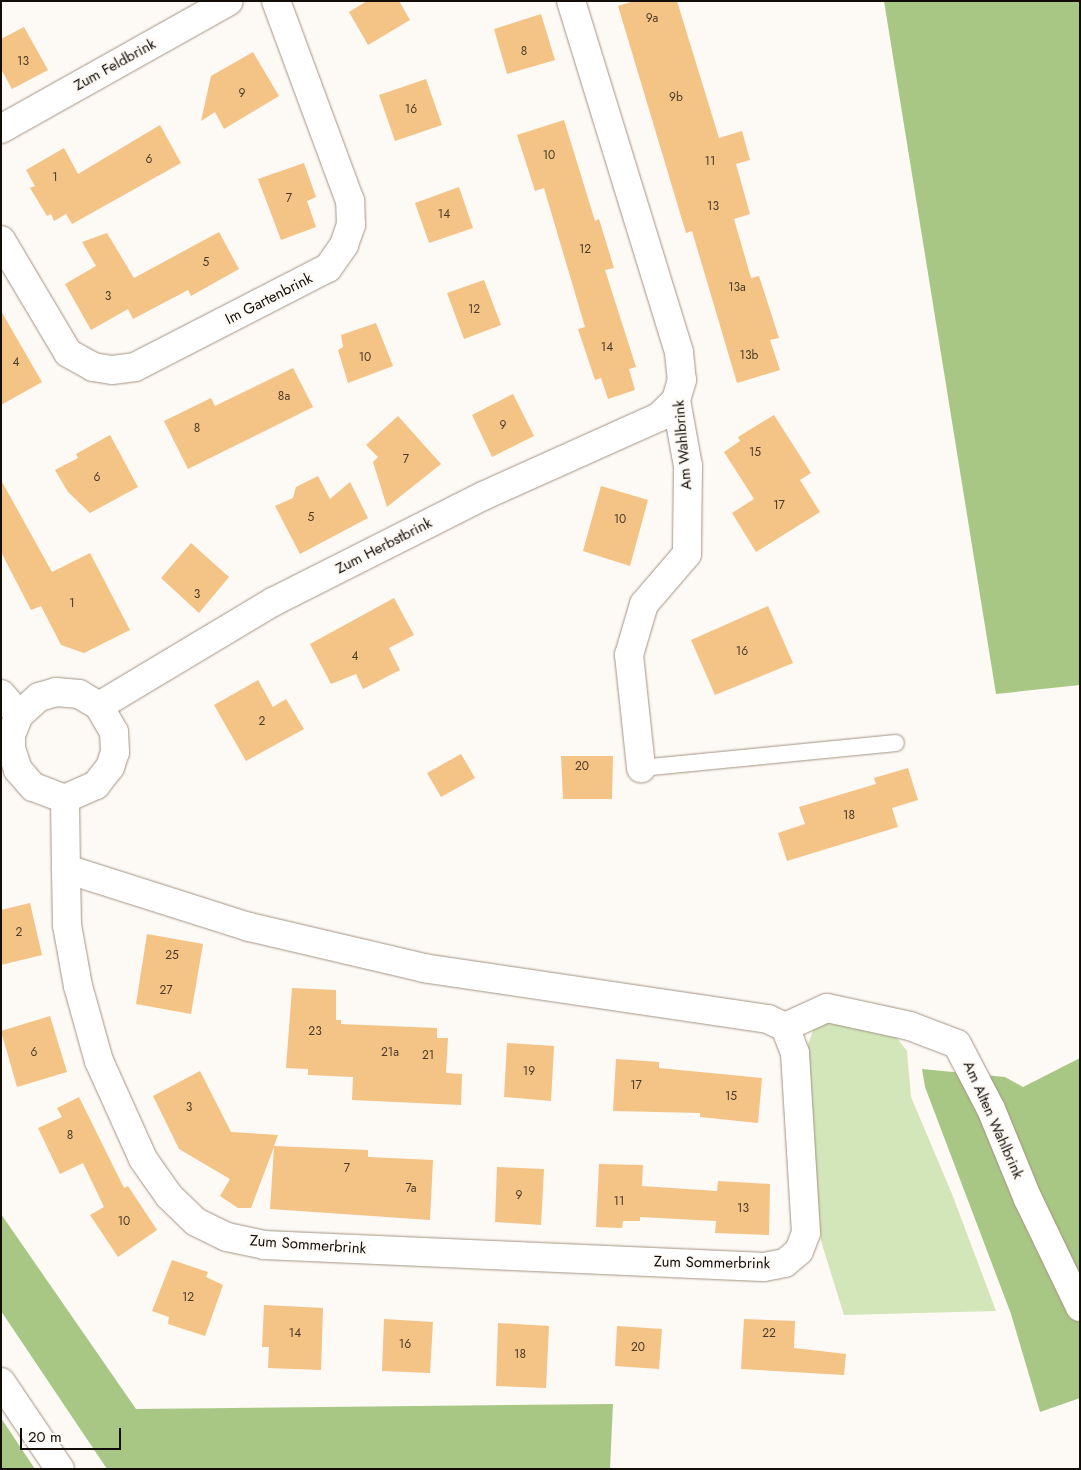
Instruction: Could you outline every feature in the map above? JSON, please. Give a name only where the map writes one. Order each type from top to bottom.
[{"type":"street","name":"Zum Feldbrink","points":[[2,128],[229,1]]},
{"type":"street","name":"Im Gartenbrink","points":[[1,240],[68,353],[93,367],[112,370],[135,367],[328,268],[344,245],[351,225],[350,201],[276,1]]},
{"type":"street","name":"Am Wahlbrink","points":[[571,1],[679,353],[682,380],[676,400],[688,466],[687,554],[644,604],[630,655],[641,768]]},
{"type":"street","name":"Zum Herbstbrink","points":[[99,706],[273,602],[483,496],[659,417],[676,400]]},
{"type":"street","points":[[56,692],[79,694],[99,706],[114,732],[115,752],[110,767],[96,785],[65,799],[33,787],[18,770],[11,742],[19,715],[39,697],[56,692]]},
{"type":"street","points":[[1,694],[19,715]]},
{"type":"street","name":"Zum Sommerbrink","points":[[65,799],[67,925],[78,986],[99,1061],[119,1111],[143,1159],[169,1196],[196,1222],[227,1237],[264,1245],[764,1268],[785,1263],[799,1251],[806,1234],[795,1053],[784,1027]]},
{"type":"street","points":[[66,869],[249,927],[424,968],[768,1019],[784,1027]]},
{"type":"street","name":"Am Alten Wahlbrink","points":[[784,1027],[827,1008],[910,1026],[957,1044],[991,1109],[1028,1199],[1080,1307]]},
{"type":"street","points":[[1,1382],[60,1469]]},
{"type":"lane","points":[[641,768],[896,743]]},
{"type":"green space","points":[[884,1],[1080,1],[1080,685],[996,694]]},
{"type":"green space","points":[[831,1020],[893,1033],[907,1051],[911,1097],[952,1194],[996,1311],[844,1315],[821,1241],[807,1047],[814,1028]]},
{"type":"green space","points":[[1080,1058],[1080,1398],[1040,1412],[1011,1314],[925,1087],[922,1069],[1005,1077],[1023,1087]]},
{"type":"green space","points":[[1,1214],[136,1409],[613,1404],[610,1469],[107,1469],[1,1311]]},
{"type":"green space","points":[[1,1418],[35,1469],[1,1469]]},
{"type":"building","points":[[367,1],[399,1],[410,20],[368,45],[349,12]]},
{"type":"building","points":[[634,1],[677,1],[719,138],[742,131],[750,160],[736,164],[750,214],[734,219],[751,278],[759,276],[779,338],[770,340],[780,370],[737,383],[692,231],[686,233],[618,6]]},
{"type":"building","points":[[541,14],[555,60],[507,74],[494,29]]},
{"type":"building","points":[[24,27],[48,70],[12,89],[1,69],[1,39]]},
{"type":"building","points":[[253,52],[279,96],[224,129],[215,112],[201,121],[211,76]]},
{"type":"building","points":[[426,79],[442,125],[395,141],[379,95]]},
{"type":"building","points":[[564,120],[595,221],[599,219],[614,268],[605,270],[636,367],[629,369],[635,390],[608,399],[601,378],[595,380],[578,329],[585,327],[544,188],[535,191],[517,135]]},
{"type":"building","points":[[160,125],[181,163],[72,224],[66,214],[54,221],[51,214],[47,216],[30,188],[35,186],[26,170],[64,148],[78,174]]},
{"type":"building","points":[[304,163],[316,197],[307,201],[316,227],[281,240],[258,179]]},
{"type":"building","points":[[459,187],[473,228],[429,243],[415,203]]},
{"type":"building","points":[[219,232],[239,269],[191,296],[188,290],[133,319],[128,309],[91,330],[65,284],[96,266],[82,242],[107,233],[134,278]]},
{"type":"building","points":[[484,280],[501,325],[464,339],[447,293]]},
{"type":"building","points":[[1,311],[42,382],[1,405]]},
{"type":"building","points":[[376,323],[393,366],[348,383],[338,350],[343,347],[341,335]]},
{"type":"building","points":[[293,368],[313,407],[188,469],[164,421],[211,398],[215,406]]},
{"type":"building","points":[[513,394],[534,436],[492,457],[472,415]]},
{"type":"building","points":[[774,415],[811,473],[800,480],[820,512],[756,552],[732,513],[754,499],[724,452],[740,441],[738,437]]},
{"type":"building","points":[[398,416],[441,464],[387,507],[373,462],[378,457],[366,445]]},
{"type":"building","points":[[110,435],[138,487],[90,513],[68,492],[55,470],[78,458],[76,454]]},
{"type":"building","points":[[318,476],[330,499],[350,482],[368,518],[300,554],[275,506],[293,498],[296,487]]},
{"type":"building","points":[[1,480],[52,572],[90,553],[130,630],[84,653],[61,645],[41,606],[31,610],[1,552]]},
{"type":"building","points":[[601,486],[648,500],[630,566],[583,551]]},
{"type":"building","points":[[191,543],[229,577],[199,613],[161,578]]},
{"type":"building","points":[[394,598],[414,635],[389,648],[400,670],[363,689],[356,674],[331,684],[310,644]]},
{"type":"building","points":[[768,606],[793,663],[715,695],[691,640]]},
{"type":"building","points":[[258,680],[273,707],[286,699],[304,729],[246,761],[214,705]]},
{"type":"building","points":[[461,754],[475,778],[441,797],[427,773]]},
{"type":"building","points":[[561,756],[613,756],[612,799],[563,799]]},
{"type":"building","points":[[908,768],[918,800],[892,808],[898,827],[787,861],[778,833],[805,824],[799,807],[876,784],[874,778]]},
{"type":"building","points":[[30,903],[42,955],[1,965],[1,910]]},
{"type":"building","points":[[147,934],[203,944],[191,1014],[136,1004]]},
{"type":"building","points":[[292,988],[336,990],[336,1020],[341,1020],[341,1024],[437,1028],[437,1038],[448,1038],[446,1073],[462,1074],[461,1105],[352,1100],[353,1077],[308,1075],[308,1069],[286,1068]]},
{"type":"building","points":[[50,1016],[67,1072],[17,1087],[1,1031]]},
{"type":"building","points":[[507,1043],[554,1046],[551,1101],[504,1097]]},
{"type":"building","points":[[616,1059],[659,1062],[659,1068],[762,1078],[758,1123],[700,1117],[700,1113],[613,1111]]},
{"type":"building","points":[[200,1071],[231,1132],[278,1135],[274,1146],[368,1150],[368,1157],[433,1160],[430,1220],[270,1209],[274,1147],[251,1208],[238,1208],[220,1196],[230,1179],[179,1149],[153,1096]]},
{"type":"building","points":[[79,1097],[124,1188],[128,1186],[157,1230],[118,1257],[90,1215],[104,1207],[83,1163],[60,1174],[38,1128],[62,1117],[57,1108]]},
{"type":"building","points":[[599,1164],[643,1165],[642,1186],[717,1191],[718,1181],[770,1184],[769,1235],[715,1233],[716,1221],[640,1217],[640,1221],[623,1221],[622,1228],[596,1227]]},
{"type":"building","points":[[497,1167],[544,1169],[541,1225],[495,1222]]},
{"type":"building","points":[[172,1260],[208,1272],[206,1277],[223,1285],[205,1336],[168,1324],[169,1317],[152,1311]]},
{"type":"building","points":[[264,1305],[323,1308],[321,1370],[268,1368],[269,1347],[262,1347]]},
{"type":"building","points":[[384,1319],[433,1322],[430,1373],[382,1371]]},
{"type":"building","points":[[744,1319],[795,1321],[794,1348],[846,1354],[844,1375],[741,1369]]},
{"type":"building","points":[[498,1323],[549,1326],[546,1388],[496,1386]]},
{"type":"building","points":[[617,1326],[662,1329],[659,1369],[615,1366]]}]
